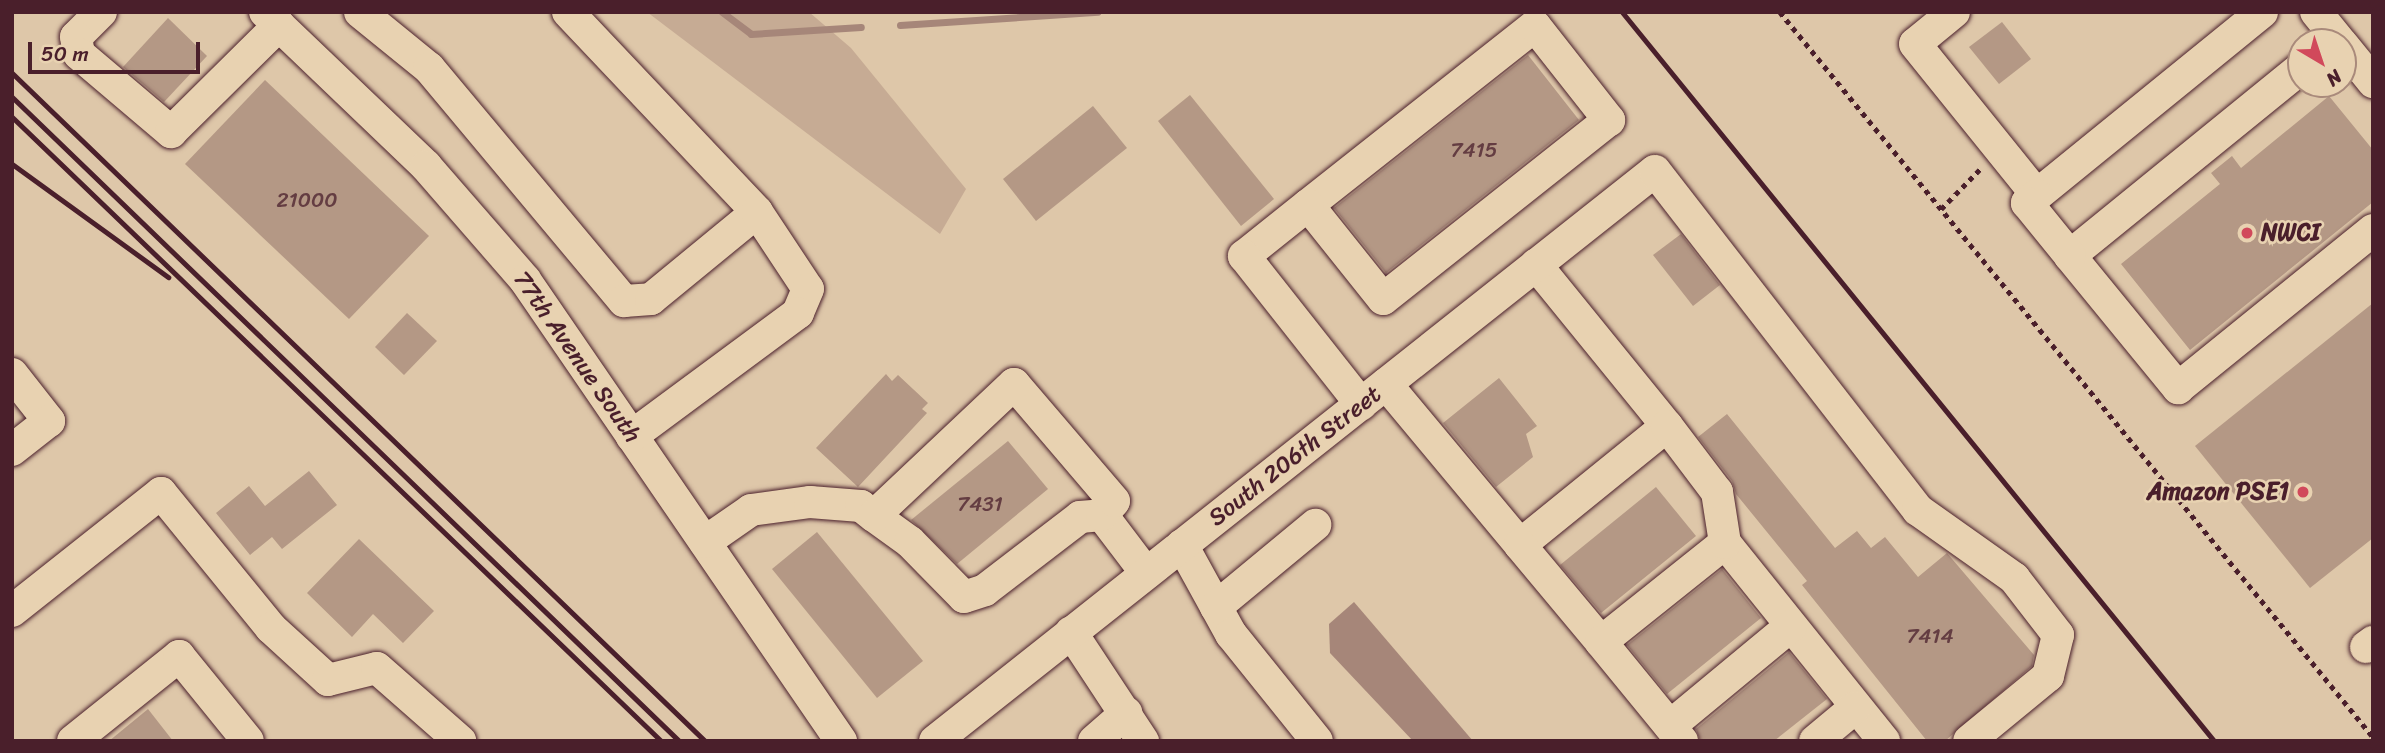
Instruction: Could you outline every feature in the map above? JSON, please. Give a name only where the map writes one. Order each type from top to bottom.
[{"type":"street","points":[[101,12],[76,37],[79,54],[171,132],[272,19]]},
{"type":"street","points":[[360,12],[429,68],[624,301],[651,299],[757,212]]},
{"type":"street","points":[[568,12],[757,212],[808,289],[797,313],[632,436]]},
{"type":"street","points":[[1954,12],[1915,44],[2037,195]]},
{"type":"street","points":[[2262,12],[2027,203],[2178,388],[2373,230]]},
{"type":"street","points":[[2316,12],[2328,28]]},
{"type":"street","name":"77th Avenue South","points":[[272,19],[426,166],[525,280],[841,741]]},
{"type":"street","points":[[1308,205],[1382,299],[1609,120],[1535,26],[1308,205],[1244,256],[1361,404]]},
{"type":"street","points":[[2357,64],[2373,82]]},
{"type":"street","points":[[2070,256],[2287,79]]},
{"type":"street","name":"South 206th Street","points":[[935,741],[1655,172],[1917,510],[2014,578],[2058,635],[2048,676],[1969,741]]},
{"type":"street","points":[[1536,265],[1717,492],[1725,543],[1884,741]]},
{"type":"street","points":[[12,374],[49,421],[12,450]]},
{"type":"street","points":[[705,542],[751,510],[810,502],[860,506],[910,542],[964,597],[985,590],[1080,517],[1102,515],[1114,501],[1014,384],[874,516]]},
{"type":"street","points":[[1386,384],[1676,733],[1791,626]]},
{"type":"street","points":[[1520,545],[1667,426]]},
{"type":"street","points":[[12,611],[161,492],[271,628],[328,680],[377,668],[460,741]]},
{"type":"street","points":[[1102,515],[1146,573]]},
{"type":"street","points":[[1216,607],[1315,525]]},
{"type":"street","points":[[1601,642],[1725,543]]},
{"type":"street","points":[[1182,545],[1231,634],[1317,741]]},
{"type":"street","points":[[1071,632],[1143,741]]},
{"type":"street","points":[[73,741],[179,656],[248,741]]},
{"type":"street","points":[[1815,741],[1856,707]]},
{"type":"street","points":[[1094,741],[1126,713]]},
{"type":"path","points":[[1780,12],[2373,737]]},
{"type":"path","points":[[1941,209],[1999,147]]},
{"type":"shaded area","points":[[647,12],[809,12],[851,48],[966,189],[940,234]]},
{"type":"shaded area","points":[[1354,602],[1473,741],[1413,741],[1330,653],[1329,624]]},
{"type":"building","points":[[168,18],[207,56],[164,102],[123,67]]},
{"type":"building","points":[[2002,22],[2031,59],[1999,84],[1969,47]]},
{"type":"building","points":[[1528,55],[1579,120],[1386,273],[1334,208]]},
{"type":"building","points":[[265,80],[429,236],[349,319],[185,164]]},
{"type":"building","points":[[1190,95],[1274,199],[1241,226],[1158,121]]},
{"type":"building","name":"NWCI","points":[[2327,98],[2331,98],[2373,150],[2373,202],[2190,350],[2121,264],[2220,184],[2211,173],[2232,156],[2241,168]]},
{"type":"building","points":[[1093,106],[1127,148],[1036,221],[1003,179]]},
{"type":"building","points":[[1681,234],[1720,285],[1693,306],[1653,255]]},
{"type":"building","name":"Amazon PSE1","points":[[2373,303],[2373,538],[2310,588],[2195,446]]},
{"type":"building","points":[[407,313],[437,341],[404,375],[375,347]]},
{"type":"building","points":[[886,374],[892,381],[898,375],[928,403],[922,409],[927,413],[858,487],[816,448]]},
{"type":"building","points":[[1499,378],[1537,426],[1526,434],[1533,457],[1496,487],[1443,423]]},
{"type":"building","points":[[1727,414],[1835,548],[1857,531],[1871,548],[1885,537],[1918,577],[1947,553],[2034,655],[2032,666],[1945,741],[1927,741],[1802,585],[1807,581],[1736,494],[1732,481],[1698,437]]},
{"type":"building","points":[[1008,441],[1048,489],[957,564],[911,520]]},
{"type":"building","points":[[309,471],[337,505],[282,549],[272,537],[250,555],[216,513],[249,486],[265,506]]},
{"type":"building","points":[[1656,487],[1696,536],[1601,613],[1560,565]]},
{"type":"building","points":[[817,532],[923,661],[877,698],[772,569]]},
{"type":"building","points":[[359,539],[434,611],[403,643],[373,614],[352,637],[307,593]]},
{"type":"building","points":[[1722,569],[1761,618],[1667,694],[1627,645]]},
{"type":"building","points":[[1789,652],[1827,699],[1774,741],[1700,741],[1696,729]]},
{"type":"building","points":[[148,709],[173,741],[109,741]]},
{"type":"waterway","points":[[722,12],[751,34],[861,27]]},
{"type":"waterway","points":[[900,25],[1098,12]]},
{"type":"railway","points":[[1622,12],[2214,741]]},
{"type":"railway","points":[[12,73],[705,741]]},
{"type":"railway","points":[[12,97],[679,741]]},
{"type":"railway","points":[[12,117],[661,741]]},
{"type":"railway","points":[[12,164],[168,277]]},
{"type":"place","name":"NWCI","points":[[2247,233]]},
{"type":"place","name":"Amazon PSE1","points":[[2303,492]]}]
